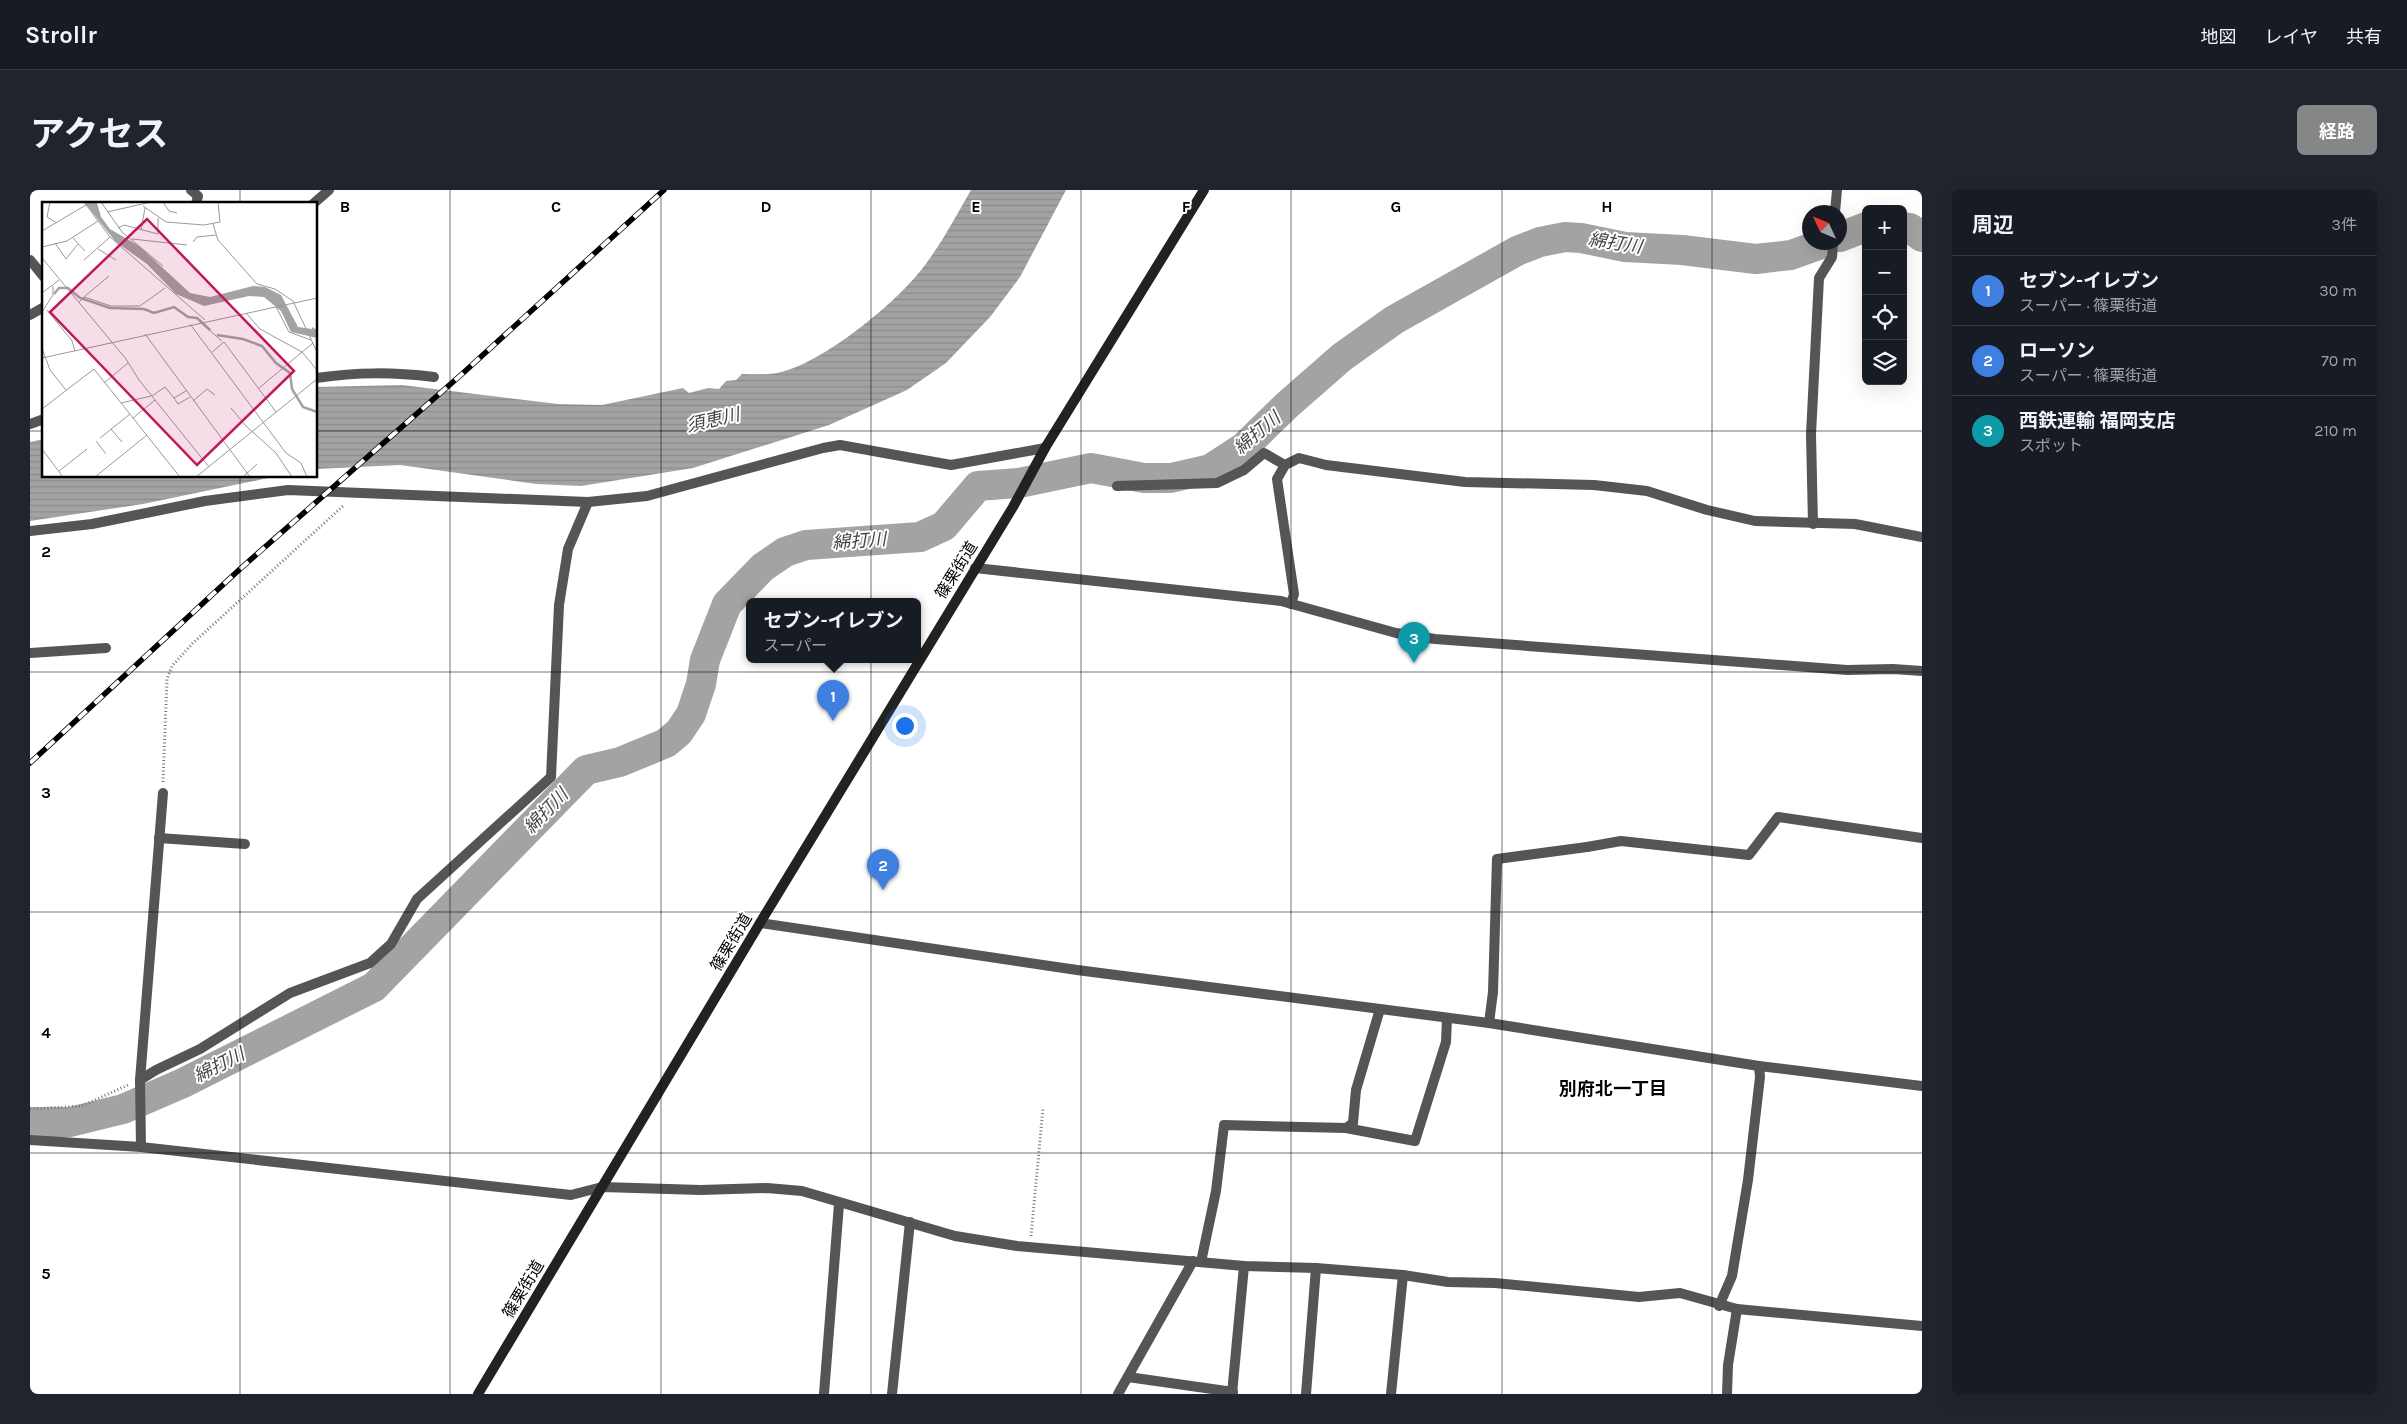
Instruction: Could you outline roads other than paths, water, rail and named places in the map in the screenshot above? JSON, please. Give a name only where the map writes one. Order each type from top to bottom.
[{"type":"main road","points":[[1045,448],[1204,190]]},
{"type":"main road","name":"篠栗街道","points":[[921,657],[1013,507],[1045,448]]},
{"type":"main road","name":"篠栗街道","points":[[478,1394],[917,663]]},
{"type":"street","points":[[191,190],[198,196],[196,202]]},
{"type":"street","points":[[315,202],[329,190]]},
{"type":"street","points":[[1836,205],[1837,190]]},
{"type":"street","points":[[1813,524],[1811,434],[1819,278],[1832,256],[1832,250]]},
{"type":"street","points":[[30,260],[42,275]]},
{"type":"street","points":[[30,315],[42,308]]},
{"type":"street","points":[[318,378],[358,372],[395,372],[434,377]]},
{"type":"street","points":[[30,424],[42,420]]},
{"type":"street","points":[[30,531],[92,524],[205,501],[288,490],[588,502],[647,496],[840,445],[952,465],[1045,448]]},
{"type":"street","points":[[1117,486],[1217,483],[1244,470],[1264,453],[1285,465]]},
{"type":"street","points":[[1291,604],[1294,594],[1277,479],[1285,465],[1299,458],[1326,465],[1465,482],[1594,485],[1647,491],[1708,510],[1755,521],[1855,524],[1922,537]]},
{"type":"street","points":[[140,1080],[156,1070],[200,1049],[290,993],[370,963],[391,944],[416,899],[551,777],[559,605],[568,549],[588,502]]},
{"type":"street","points":[[975,568],[1217,593],[1291,604],[1396,633],[1435,639],[1847,670],[1893,669],[1922,671]]},
{"type":"street","points":[[30,653],[106,648]]},
{"type":"street","points":[[141,1147],[140,1080],[162,793]]},
{"type":"street","points":[[1489,1023],[1493,992],[1497,859],[1622,841],[1749,855],[1778,817],[1922,838]]},
{"type":"street","points":[[159,838],[245,844]]},
{"type":"street","points":[[760,923],[1077,970],[1489,1023],[1759,1066],[1922,1086]]},
{"type":"street","points":[[1346,1128],[1353,1123],[1356,1090],[1380,1009]]},
{"type":"street","points":[[1118,1394],[1197,1262],[1216,1191],[1224,1125],[1346,1128],[1415,1141],[1446,1042],[1446,1018]]},
{"type":"street","points":[[1719,1306],[1732,1276],[1748,1180],[1760,1077],[1759,1066]]},
{"type":"street","points":[[30,1140],[141,1147],[571,1195],[602,1187],[701,1190],[767,1188],[802,1191],[839,1204],[910,1222],[955,1236],[1030,1247],[1244,1266],[1316,1268],[1403,1275],[1448,1282],[1495,1283],[1638,1297],[1680,1294],[1719,1306],[1737,1309],[1922,1326]]},
{"type":"street","points":[[824,1394],[839,1204]]},
{"type":"street","points":[[892,1394],[910,1222]]},
{"type":"street","points":[[1128,1377],[1233,1393],[1244,1266]]},
{"type":"street","points":[[1306,1394],[1316,1268]]},
{"type":"street","points":[[1391,1394],[1403,1275]]},
{"type":"street","points":[[1727,1394],[1728,1365],[1737,1309]]},
{"type":"water","name":"須恵川","points":[[971,190],[1066,190],[1020,277],[990,317],[946,363],[907,390],[829,425],[693,468],[581,486],[536,484],[400,465],[318,469],[318,387],[402,385],[558,404],[602,405],[683,388],[689,393],[708,388],[719,389],[726,381],[736,380],[742,374],[773,374],[795,368],[815,358],[858,330],[913,280],[932,256]]},
{"type":"water","points":[[42,439],[42,478],[268,478],[143,504],[30,521],[30,442]]},
{"type":"waterway","name":"綿打川","points":[[1907,228],[1922,237]]},
{"type":"waterway","name":"綿打川","points":[[1847,234],[1862,229]]},
{"type":"waterway","name":"綿打川","points":[[30,1122],[70,1122],[123,1109],[183,1083],[374,987],[586,770],[620,762],[666,743],[679,732],[691,714],[701,684],[705,660],[727,604],[763,567],[785,552],[806,545],[920,537],[944,526],[978,486],[1019,483],[1091,468],[1144,478],[1171,478],[1210,469],[1244,447],[1286,406],[1342,357],[1394,320],[1517,251],[1540,242],[1565,237],[1581,238],[1625,247],[1682,250],[1756,259],[1791,255],[1805,250]]},
{"type":"railway","points":[[30,763],[240,569],[462,374],[664,190]]},
{"type":"place","name":"西鉄運輸 福岡支店","points":[[1414,663]]},
{"type":"place","name":"セブン-イレブン","points":[[833,721]]},
{"type":"place","name":"ローソン","points":[[883,890]]},
{"type":"district","name":"別府北一丁目","points":[[1613,1089]]}]
